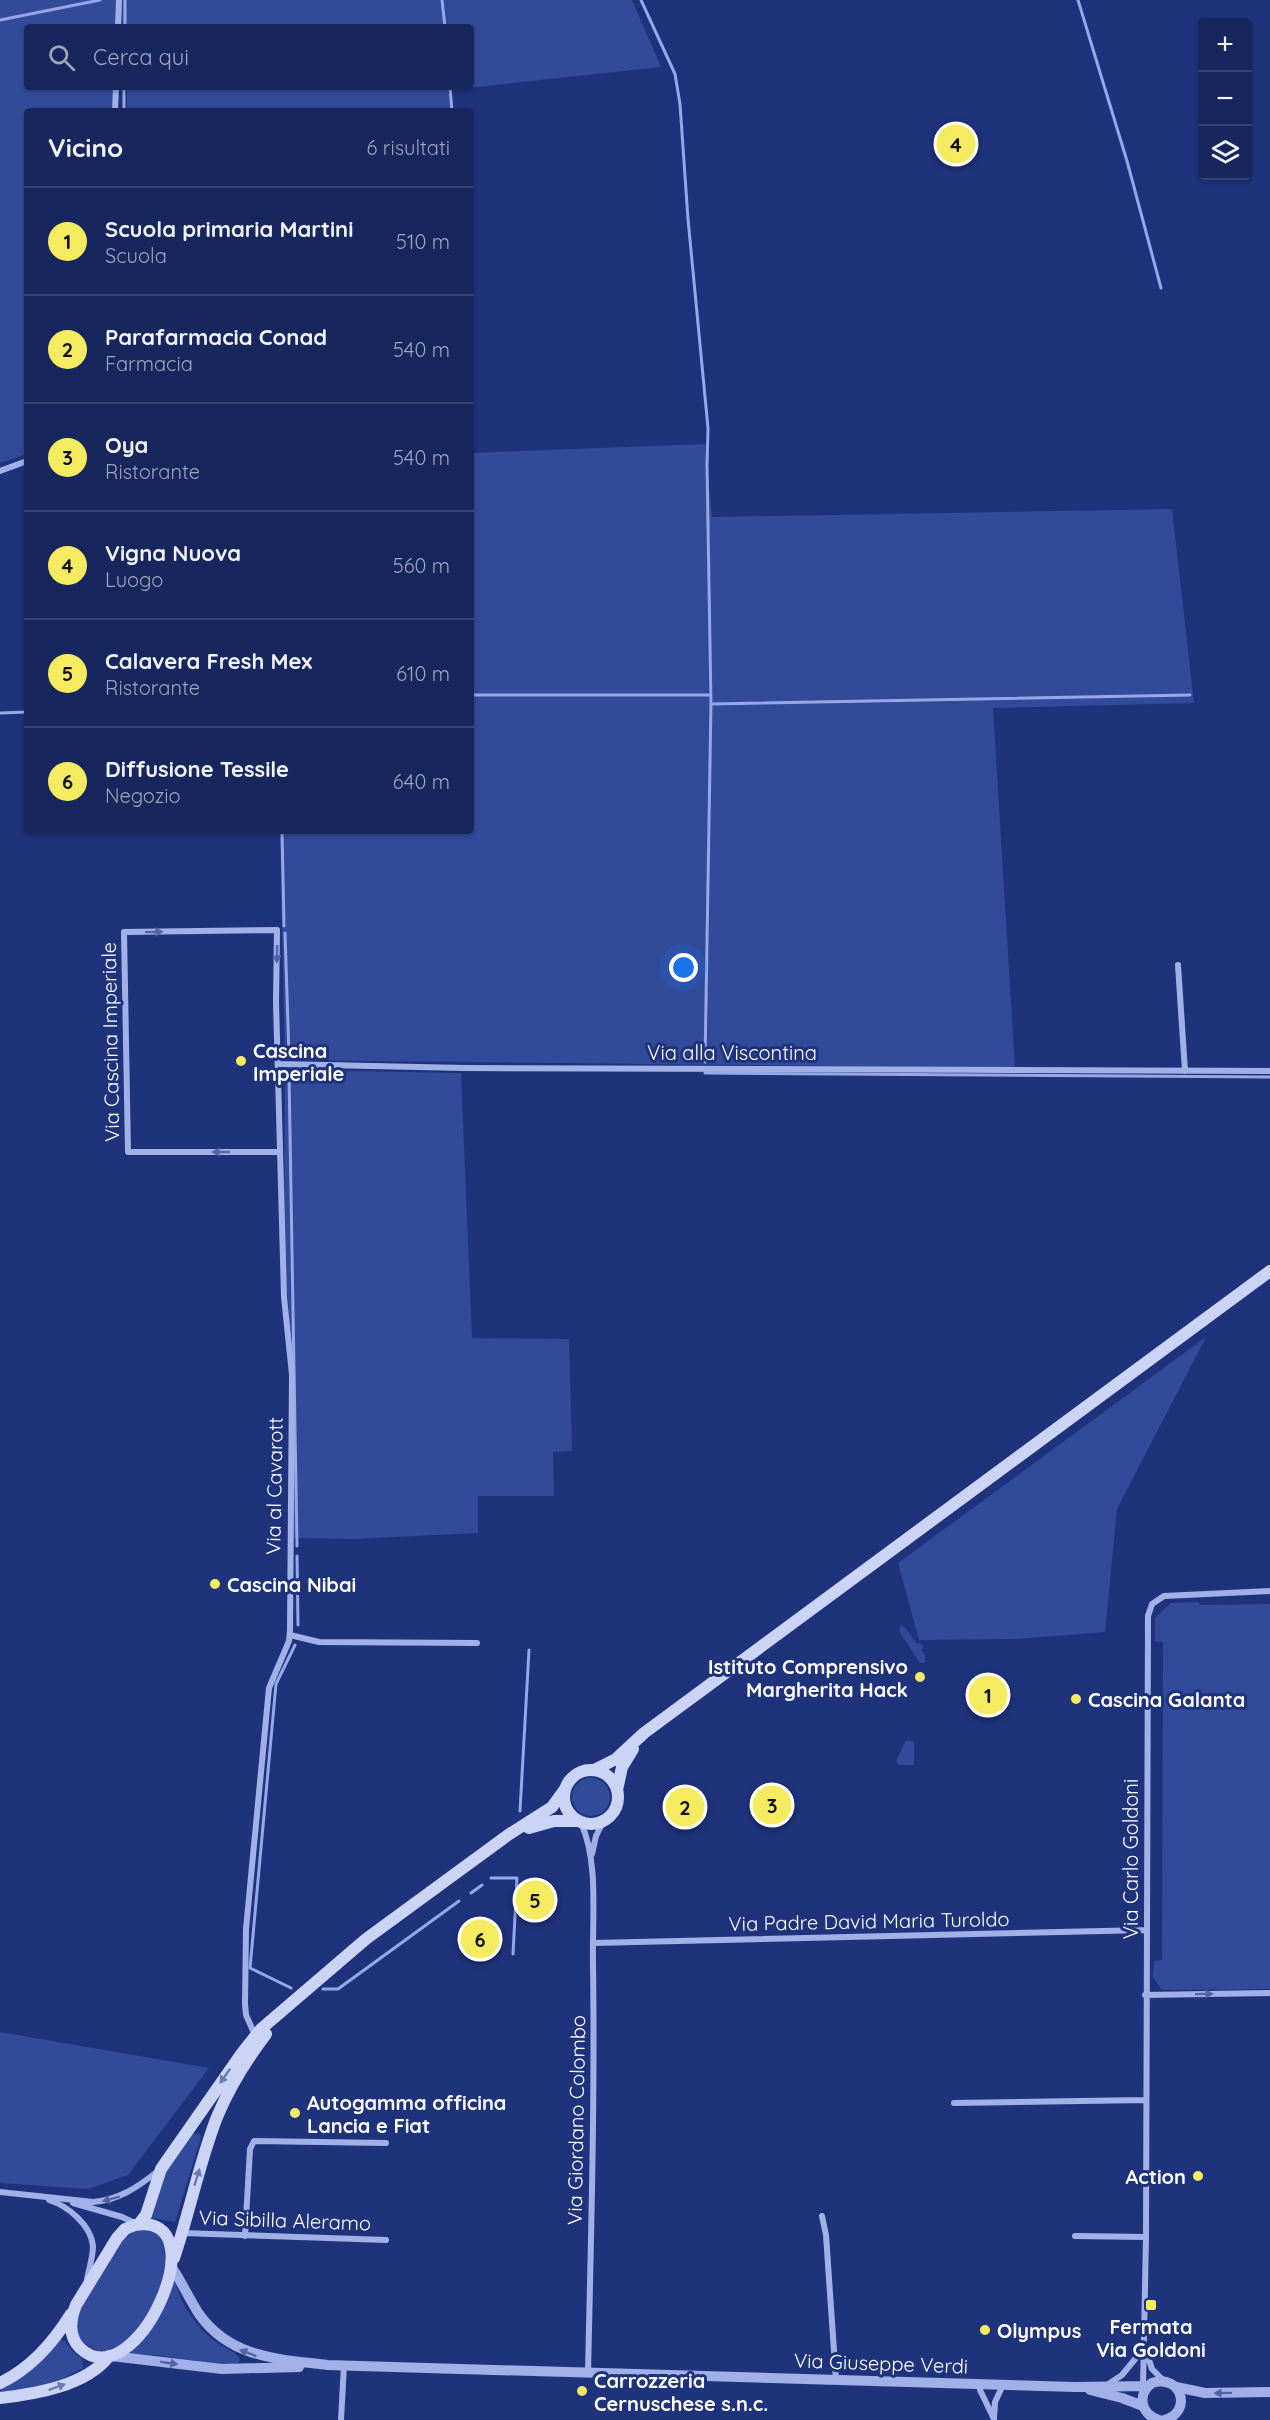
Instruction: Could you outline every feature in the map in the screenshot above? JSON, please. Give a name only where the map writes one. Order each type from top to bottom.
[{"type":"main road","points":[[0,2383],[12,2377],[42,2352],[60,2330],[118,2236],[126,2229],[138,2224],[146,2215],[161,2169],[256,2035],[292,2002],[366,1939],[508,1835],[552,1807],[576,1775],[594,1770],[616,1759],[644,1733],[1270,1271]]},
{"type":"main road","points":[[508,1835],[554,1821],[591,1824],[603,1822],[615,1810],[622,1767],[644,1733]]},
{"type":"main road","points":[[594,1770],[610,1778],[617,1790]]},
{"type":"main road","points":[[565,1789],[566,1808],[579,1822]]},
{"type":"main road","points":[[0,2398],[40,2392],[63,2385],[97,2368],[110,2356],[126,2347],[149,2322],[163,2296],[201,2162],[220,2110],[260,2042],[292,2002]]},
{"type":"main road","points":[[138,2224],[154,2226],[166,2236],[172,2250],[172,2265]]},
{"type":"main road","points":[[76,2306],[70,2323],[75,2342],[88,2354],[110,2356]]},
{"type":"street","points":[[118,24],[119,0]]},
{"type":"street","points":[[115,108],[116,90]]},
{"type":"street","points":[[0,471],[24,462]]},
{"type":"street","name":"Via al Cavarott","points":[[256,2035],[246,2015],[246,1929],[269,1688],[290,1635],[292,1374],[284,1297],[279,1152],[277,930]]},
{"type":"street","name":"Via Cascina Imperiale","points":[[277,930],[124,932],[128,1152],[279,1152]]},
{"type":"street","points":[[1178,965],[1185,1071]]},
{"type":"street","name":"Via alla Viscontina","points":[[279,1064],[465,1068],[1270,1071]]},
{"type":"street","name":"Via Carlo Goldoni","points":[[1144,2394],[1149,1609],[1156,1599],[1164,1596],[1270,1591]]},
{"type":"street","points":[[290,1635],[319,1642],[477,1643]]},
{"type":"street","name":"Via Giordano Colombo","points":[[579,1822],[588,1841],[593,1943],[594,2069],[588,2373]]},
{"type":"street","name":"Via Giordano Colombo","points":[[591,1867],[595,1841],[603,1822]]},
{"type":"street","name":"Via Padre David Maria Turoldo","points":[[593,1943],[1146,1930]]},
{"type":"street","points":[[1145,1995],[1270,1993]]},
{"type":"street","points":[[954,2103],[1145,2100]]},
{"type":"street","points":[[244,2236],[250,2149],[254,2141],[386,2143]]},
{"type":"street","points":[[24,2196],[93,2202],[113,2199],[132,2190],[161,2169]]},
{"type":"street","points":[[0,2192],[59,2205],[77,2218],[89,2233],[93,2253],[85,2291]]},
{"type":"street","points":[[56,2198],[122,2217],[138,2224]]},
{"type":"street","points":[[822,2216],[826,2240],[836,2380]]},
{"type":"street","name":"Via Sibilla Aleramo","points":[[182,2233],[386,2240]]},
{"type":"street","points":[[1075,2236],[1146,2237]]},
{"type":"street","name":"Via Giuseppe Verdi","points":[[172,2265],[203,2320],[230,2344],[260,2357],[344,2366],[1075,2387],[1106,2385],[1144,2394]]},
{"type":"street","points":[[1106,2385],[1122,2375],[1145,2348]]},
{"type":"street","name":"Via Carlo Goldoni","points":[[1145,2348],[1150,2366],[1164,2381]]},
{"type":"street","name":"Via Giuseppe Verdi","points":[[110,2356],[222,2369],[272,2369],[327,2365]]},
{"type":"street","points":[[341,2420],[344,2366]]},
{"type":"street","points":[[1154,2419],[1144,2394],[1152,2383],[1164,2381],[1176,2387],[1205,2393],[1270,2392]]},
{"type":"street","points":[[980,2384],[983,2397],[994,2420]]},
{"type":"street","points":[[994,2420],[995,2402],[1003,2385]]},
{"type":"street","name":"Via Giuseppe Verdi","points":[[1075,2387],[1122,2398],[1144,2394]]},
{"type":"street","points":[[1164,2420],[1178,2415],[1181,2399],[1176,2387]]},
{"type":"shaded area","points":[[0,0],[632,0],[661,67],[474,87],[474,24],[24,24],[24,90],[119,90],[117,108],[24,108],[24,455],[0,463]]},
{"type":"shaded area","points":[[127,90],[449,90],[451,108],[127,108]]},
{"type":"shaded area","points":[[705,444],[712,517],[1172,509],[1194,703],[993,708],[1015,1068],[285,1060],[280,834],[474,834],[474,453]]},
{"type":"shaded area","points":[[285,1070],[461,1073],[472,1338],[569,1339],[572,1451],[553,1452],[554,1496],[478,1496],[478,1533],[354,1539],[291,1538],[294,1375],[284,1253]]},
{"type":"shaded area","points":[[1206,1337],[1117,1509],[1105,1632],[1016,1639],[919,1640],[898,1563]]},
{"type":"shaded area","points":[[1198,1602],[1201,1605],[1270,1604],[1270,1989],[1162,1990],[1153,1977],[1154,1961],[1162,1960],[1163,1642],[1155,1641],[1155,1618],[1171,1603]]},
{"type":"shaded area","points":[[901,1625],[917,1644],[920,1643],[924,1647],[921,1650],[925,1655],[925,1663],[920,1663],[899,1631]]},
{"type":"shaded area","points":[[906,1740],[914,1742],[914,1765],[898,1765],[896,1761]]},
{"type":"shaded area","points":[[591,1778],[605,1783],[610,1797],[605,1811],[591,1816],[577,1811],[572,1797],[577,1783]]},
{"type":"shaded area","points":[[0,2032],[209,2068],[128,2175],[88,2189],[0,2183]]},
{"type":"shaded area","points":[[191,2133],[200,2134],[201,2137],[175,2222],[138,2215]]},
{"type":"shaded area","points":[[137,2230],[155,2233],[163,2244],[164,2269],[156,2297],[140,2325],[130,2337],[108,2351],[97,2350],[82,2342],[79,2337],[76,2329],[78,2317],[88,2295],[122,2241],[127,2235]]},
{"type":"shaded area","points":[[174,2277],[180,2296],[194,2321],[214,2341],[236,2354],[240,2360],[238,2363],[227,2365],[154,2355],[128,2354]]},
{"type":"shaded area","points":[[60,2340],[65,2341],[82,2359],[83,2368],[54,2383],[0,2393],[0,2388]]},
{"type":"waterway","points":[[0,20],[100,0]]},
{"type":"waterway","points":[[125,0],[125,24]]},
{"type":"waterway","points":[[442,0],[445,24]]},
{"type":"waterway","points":[[641,0],[675,74],[680,104],[688,219],[708,428],[711,704],[1190,695]]},
{"type":"waterway","points":[[1078,0],[1127,161],[1161,288]]},
{"type":"waterway","points":[[124,90],[124,108]]},
{"type":"waterway","points":[[450,90],[452,108]]},
{"type":"waterway","points":[[474,695],[711,695]]},
{"type":"waterway","points":[[705,1062],[711,702]]},
{"type":"waterway","points":[[0,713],[24,712]]},
{"type":"waterway","points":[[282,834],[284,926]]},
{"type":"waterway","points":[[285,933],[289,1056]]},
{"type":"waterway","points":[[705,1073],[1270,1077]]},
{"type":"waterway","points":[[289,1074],[297,1546]]},
{"type":"waterway","points":[[297,1556],[298,1625]]},
{"type":"waterway","points":[[291,1988],[250,1968],[276,1684],[295,1645]]},
{"type":"waterway","points":[[520,1811],[529,1650]]},
{"type":"waterway","points":[[491,1878],[517,1878],[513,1954]]},
{"type":"waterway","points":[[471,1893],[482,1885]]},
{"type":"waterway","points":[[323,1989],[338,1989],[459,1901]]},
{"type":"place","name":"Vigna Nuova","points":[[956,144]]},
{"type":"place","name":"Cascina Imperiale","points":[[241,1061]]},
{"type":"place","name":"Cascina Nibai","points":[[215,1584]]},
{"type":"place","name":"Istituto Comprensivo Margherita Hack","points":[[920,1677]]},
{"type":"place","name":"Scuola primaria Martini","points":[[988,1695]]},
{"type":"place","name":"Cascina Galanta","points":[[1076,1699]]},
{"type":"place","name":"Oya","points":[[772,1805]]},
{"type":"place","name":"Parafarmacia Conad","points":[[685,1807]]},
{"type":"place","name":"Calavera Fresh Mex","points":[[535,1900]]},
{"type":"place","name":"Diffusione Tessile","points":[[480,1939]]},
{"type":"place","name":"Autogamma officina Lancia e Fiat","points":[[295,2113]]},
{"type":"place","name":"Action","points":[[1198,2176]]},
{"type":"place","name":"Fermata Via Goldoni","points":[[1151,2305]]},
{"type":"place","name":"Olympus","points":[[985,2330]]},
{"type":"place","name":"Carrozzeria Cernuschese s.n.c.","points":[[582,2391]]}]
